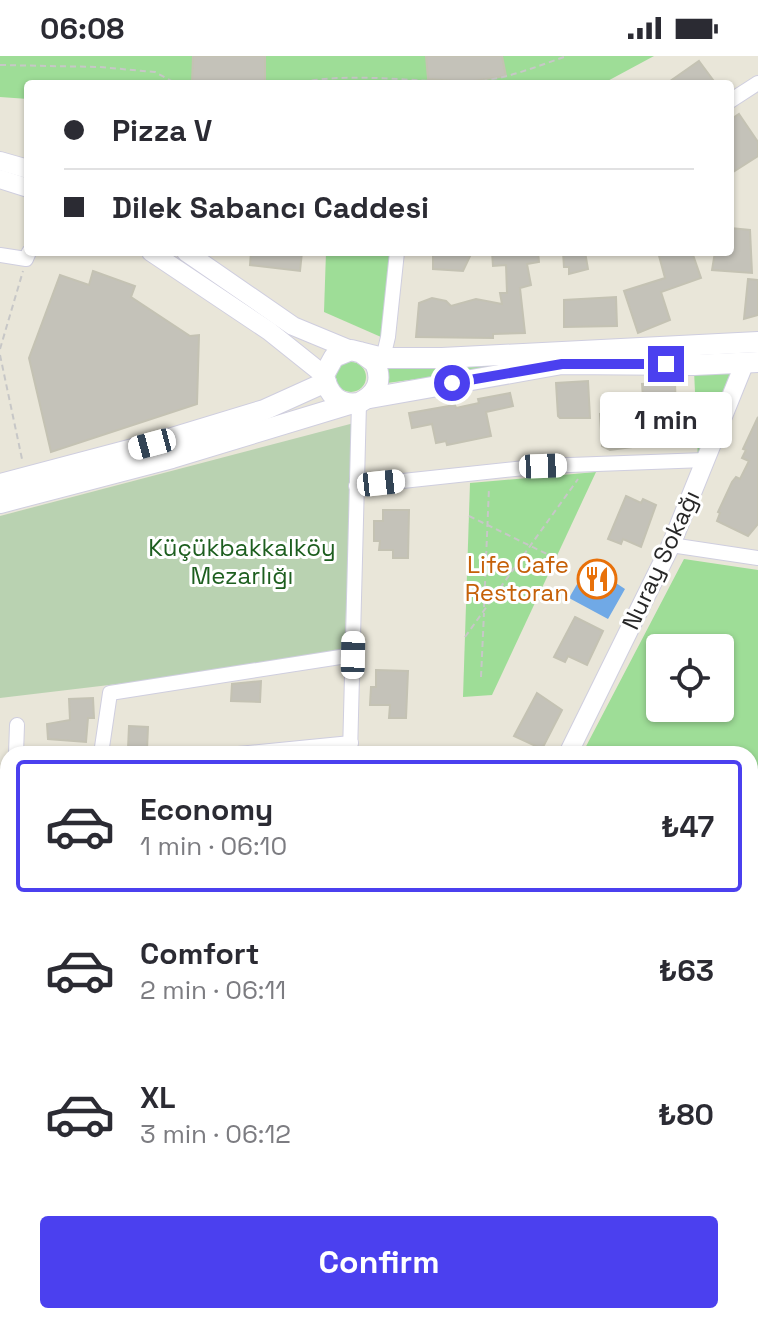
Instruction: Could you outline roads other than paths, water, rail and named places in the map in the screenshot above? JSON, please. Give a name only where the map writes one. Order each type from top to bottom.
[{"type":"main road","points":[[0,484],[264,410],[325,379],[334,357],[356,351],[383,358],[442,358],[758,342]]},
{"type":"main road","points":[[325,379],[334,397],[360,402],[376,390],[378,371],[369,356],[356,351]]},
{"type":"main road","points":[[0,503],[172,458],[360,402],[562,364],[752,362]]},
{"type":"street","points":[[734,98],[758,83]]},
{"type":"street","points":[[0,161],[24,168]]},
{"type":"street","points":[[0,179],[24,187]]},
{"type":"street","points":[[0,255],[24,255]]},
{"type":"street","points":[[157,256],[269,331],[325,379]]},
{"type":"street","points":[[192,256],[293,326],[356,351]]},
{"type":"street","points":[[383,358],[397,256]]},
{"type":"street","name":"Nuray Sokağı","points":[[572,746],[671,545],[705,460],[752,362]]},
{"type":"street","points":[[350,746],[360,402]]},
{"type":"street","points":[[356,486],[543,466],[705,460]]},
{"type":"street","points":[[671,545],[758,558]]},
{"type":"street","points":[[102,746],[110,693],[353,655]]},
{"type":"street","points":[[16,746],[17,725]]},
{"type":"water","points":[[580,579],[609,595],[616,583],[625,589],[608,619],[569,598]]},
{"type":"place","name":"Life Cafe Restoran","points":[[597,579]]},
{"type":"park label","name":"Küçükbakkalköy Mezarlığı","points":[[242,562]]}]
